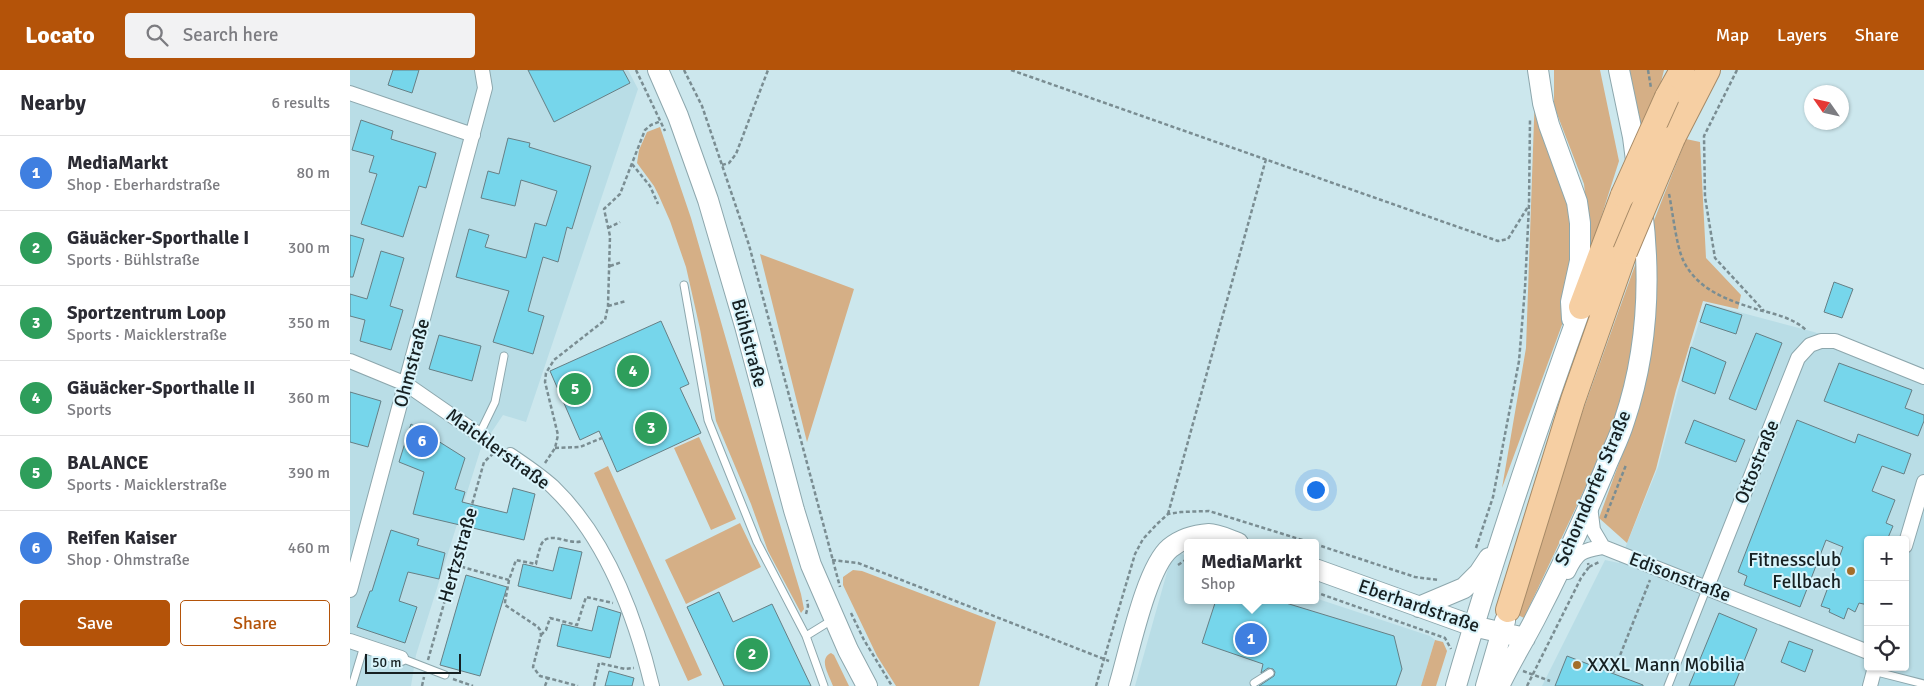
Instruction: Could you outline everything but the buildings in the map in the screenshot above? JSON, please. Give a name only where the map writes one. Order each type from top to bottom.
[{"type":"highway","points":[[1577,317],[1622,195],[1667,97],[1682,70]]},
{"type":"highway","points":[[1508,610],[1574,400],[1625,252],[1673,138],[1708,70]]},
{"type":"main road","name":"Bühlstraße","points":[[658,70],[678,116],[708,200],[811,565],[842,613],[848,650],[867,686]]},
{"type":"main road","points":[[1456,686],[1473,626],[1577,317],[1571,302],[1580,261],[1580,223],[1577,202],[1549,124],[1540,89],[1538,70]]},
{"type":"main road","name":"Schorndorfer Straße","points":[[1499,686],[1525,638],[1590,505],[1624,423],[1639,360],[1645,314],[1646,235],[1633,137],[1619,70]]},
{"type":"main road","points":[[1185,539],[1211,534],[1226,539]]},
{"type":"main road","points":[[1419,607],[1464,588],[1472,582],[1503,535]]},
{"type":"main road","points":[[1119,686],[1149,582],[1157,563],[1170,548],[1184,539]]},
{"type":"main road","name":"Eberhardstraße","points":[[1319,570],[1473,626],[1525,638]]},
{"type":"main road","points":[[1486,686],[1508,610]]},
{"type":"street","name":"Ohmstraße","points":[[350,590],[485,88],[482,70]]},
{"type":"street","points":[[350,93],[473,135]]},
{"type":"street","points":[[1815,343],[1835,341],[1924,377]]},
{"type":"street","name":"Ottostraße","points":[[1708,587],[1798,358],[1815,343]]},
{"type":"street","name":"Maicklerstraße","points":[[350,361],[406,384],[481,437]]},
{"type":"street","name":"Maicklerstraße","points":[[504,451],[537,474],[570,505],[592,535],[629,607],[652,686]]},
{"type":"street","points":[[1908,536],[1924,482]]},
{"type":"street","points":[[1535,618],[1549,610],[1573,561],[1582,551],[1603,547],[1593,530],[1590,505]]},
{"type":"street","name":"Edisonstraße","points":[[1603,547],[1864,650]]},
{"type":"street","points":[[350,641],[401,658]]},
{"type":"street","points":[[1870,686],[1874,671]]},
{"type":"lane","points":[[684,285],[708,420],[757,542],[806,636],[824,686]]},
{"type":"lane","points":[[481,437],[496,402],[504,356]]},
{"type":"lane","points":[[1668,686],[1708,587]]},
{"type":"lane","points":[[806,636],[842,613]]},
{"type":"lane","points":[[352,686],[364,646]]},
{"type":"lane","points":[[401,658],[445,675]]},
{"type":"lane","points":[[1881,671],[1924,684]]},
{"type":"lane","points":[[1254,683],[1270,673]]},
{"type":"path","points":[[684,70],[702,106],[749,245],[841,592]]},
{"type":"path","points":[[722,165],[728,163],[736,154],[768,70]]},
{"type":"path","points":[[1012,70],[1498,241],[1508,240],[1529,205]]},
{"type":"path","points":[[1737,70],[1704,136],[1705,197],[1715,258],[1764,311]]},
{"type":"path","points":[[1475,550],[1493,497],[1519,360],[1529,205],[1530,116]]},
{"type":"path","points":[[537,474],[555,448],[558,434],[545,382],[546,373],[550,365],[560,355],[604,320],[608,306],[610,236],[604,209],[620,194],[645,130],[661,121]]},
{"type":"path","points":[[1096,686],[1135,554],[1143,539],[1168,514],[1266,158]]},
{"type":"path","points":[[632,164],[650,186],[658,204]]},
{"type":"path","points":[[1669,193],[1680,251],[1684,262],[1692,273],[1708,289],[1722,297],[1784,317],[1802,326],[1812,336],[1815,343]]},
{"type":"path","points":[[608,228],[620,222]]},
{"type":"path","points":[[610,266],[622,262]]},
{"type":"path","points":[[608,306],[626,301]]},
{"type":"path","points":[[555,448],[580,447],[602,438]]},
{"type":"path","name":"Hertzstraße","points":[[425,668],[484,462],[504,451]]},
{"type":"path","points":[[1168,514],[1209,511],[1300,539]]},
{"type":"path","points":[[578,686],[540,676],[533,667],[541,634],[538,627],[506,606],[504,602],[516,560],[536,564],[542,542],[550,537],[576,543],[592,535]]},
{"type":"path","points":[[1319,545],[1415,577],[1440,580]]},
{"type":"path","points":[[1527,686],[1581,578],[1589,567],[1582,551]]},
{"type":"path","points":[[832,560],[858,563],[1125,666]]},
{"type":"path","points":[[1174,567],[1184,561]]},
{"type":"path","points":[[455,565],[510,580]]},
{"type":"path","points":[[1613,674],[1649,582]]},
{"type":"path","points":[[1319,593],[1445,638],[1450,649]]},
{"type":"path","points":[[541,634],[546,630],[550,618],[578,625],[586,597],[629,607]]},
{"type":"path","points":[[842,613],[864,640],[892,686]]},
{"type":"path","points":[[594,686],[599,662],[624,669],[647,666]]},
{"type":"path","points":[[445,675],[473,686]]},
{"type":"path","points":[[1533,675],[1550,681]]},
{"type":"path","points":[[546,686],[548,678]]},
{"type":"shaded area","points":[[350,70],[628,70],[638,89],[526,422],[503,415],[481,448],[416,655],[411,686],[350,686]]},
{"type":"shaded area","points":[[1554,70],[1600,70],[1619,161],[1591,249],[1584,184],[1554,106]]},
{"type":"shaded area","points":[[1629,70],[1664,70],[1661,82],[1641,125]]},
{"type":"shaded area","points":[[1535,92],[1572,207],[1575,257],[1563,322],[1502,488],[1526,348]]},
{"type":"shaded area","points":[[660,127],[691,218],[801,594],[804,609],[801,613],[768,551],[751,504],[716,421],[700,329],[686,267],[659,196],[637,163],[639,150],[647,132]]},
{"type":"shaded area","points":[[1686,139],[1700,142],[1706,258],[1741,295],[1738,309],[1703,301],[1676,390],[1656,469],[1627,543],[1599,518],[1623,452],[1649,363],[1653,223]]},
{"type":"shaded area","points":[[760,254],[854,289],[807,442]]},
{"type":"shaded area","points":[[1638,257],[1635,339],[1615,424],[1524,618],[1518,615],[1580,419]]},
{"type":"shaded area","points":[[1705,303],[1814,332],[1924,373],[1924,686],[1542,686],[1605,560],[1619,563],[1658,467],[1678,390]]},
{"type":"shaded area","points":[[699,437],[736,519],[711,530],[674,448]]},
{"type":"shaded area","points":[[608,466],[702,675],[688,681],[594,473]]},
{"type":"shaded area","points":[[740,523],[761,567],[686,604],[665,560]]},
{"type":"shaded area","points":[[1173,551],[1184,555],[1184,604],[1319,604],[1319,599],[1430,636],[1435,640],[1421,686],[1135,686]]},
{"type":"shaded area","points":[[853,570],[862,571],[996,622],[979,686],[896,686],[877,656],[843,585],[843,577]]},
{"type":"shaded area","points":[[1435,640],[1443,642],[1447,651],[1436,686],[1421,686]]},
{"type":"shaded area","points":[[831,653],[834,655],[849,686],[833,686],[825,663],[825,659]]},
{"type":"place","name":"Gäuäcker-Sporthalle II","points":[[633,371]]},
{"type":"place","name":"BALANCE","points":[[575,389]]},
{"type":"place","name":"Sportzentrum Loop","points":[[651,428]]},
{"type":"place","name":"Reifen Kaiser","points":[[422,441]]},
{"type":"place","name":"Fitnessclub Fellbach","points":[[1851,571]]},
{"type":"place","name":"MediaMarkt","points":[[1251,639]]},
{"type":"place","name":"Gäuäcker-Sporthalle I","points":[[752,654]]},
{"type":"place","name":"XXXL Mann Mobilia","points":[[1577,665]]}]
